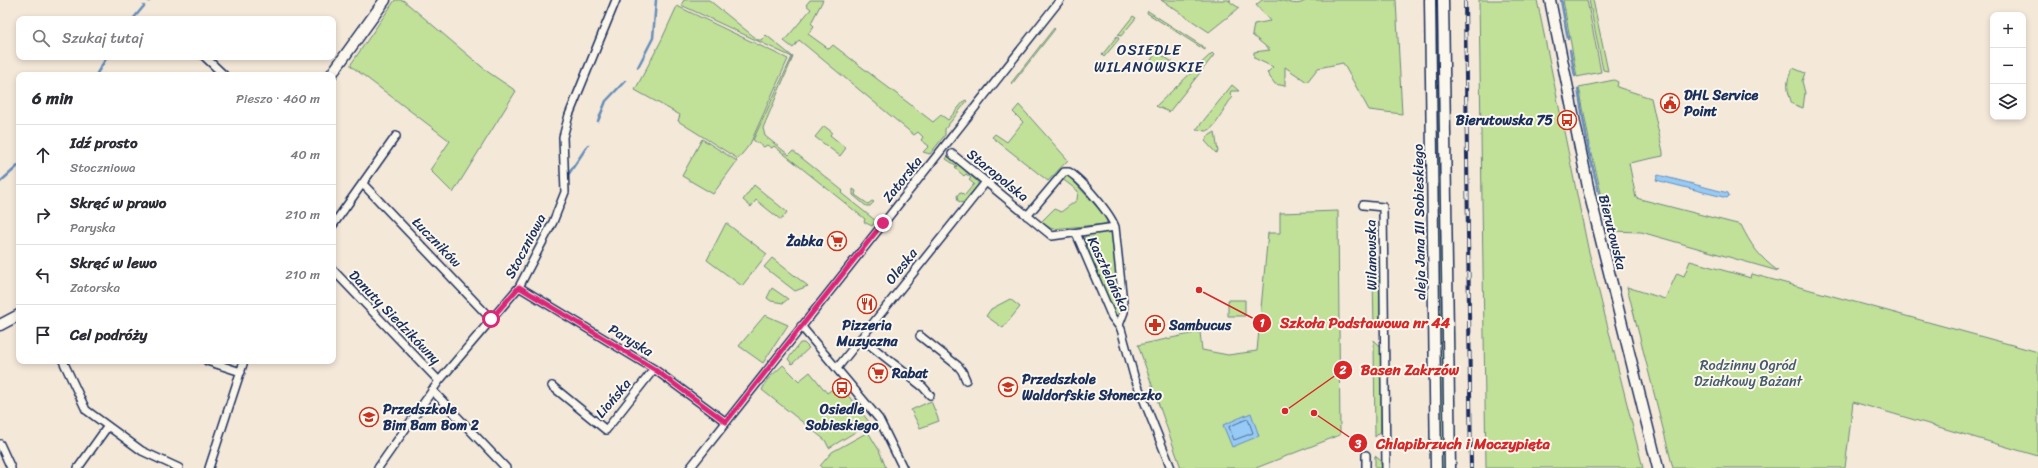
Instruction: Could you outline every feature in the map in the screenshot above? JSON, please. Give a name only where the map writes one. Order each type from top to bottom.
[{"type":"main road","points":[[333,72],[385,0]]},
{"type":"main road","name":"aleja Jana III Sobieskiego","points":[[1430,0],[1436,468]]},
{"type":"main road","name":"aleja Jana III Sobieskiego","points":[[1443,0],[1450,468]]},
{"type":"main road","name":"Bierutowska","points":[[1550,0],[1589,192],[1658,468]]},
{"type":"main road","points":[[0,325],[16,317]]},
{"type":"street","name":"Stoczniowa","points":[[378,468],[439,381],[519,287],[561,204],[565,187],[563,137],[569,115],[616,0]]},
{"type":"street","name":"Zatorska","points":[[690,468],[1060,0]]},
{"type":"street","points":[[208,60],[221,72]]},
{"type":"street","points":[[336,221],[396,136]]},
{"type":"street","name":"Staropolska","points":[[952,154],[1052,236]]},
{"type":"street","name":"Staropolska","points":[[1027,216],[1057,178],[1064,172],[1069,172],[1086,188],[1108,215],[1115,227]]},
{"type":"street","name":"Oleska","points":[[838,367],[986,182]]},
{"type":"street","name":"Łuczników","points":[[363,184],[491,319]]},
{"type":"street","name":"Wilanowska","points":[[1363,205],[1383,207],[1386,468]]},
{"type":"street","name":"Kasztelańska","points":[[1052,236],[1115,227],[1124,312],[1119,325]]},
{"type":"street","name":"Kasztelańska","points":[[1076,233],[1112,317],[1119,325],[1134,376],[1171,468]]},
{"type":"street","name":"Danuty Siedzikówny","points":[[336,273],[439,381]]},
{"type":"street","name":"Paryska","points":[[519,287],[654,369],[726,422]]},
{"type":"street","points":[[801,326],[838,367],[879,419],[903,468]]},
{"type":"street","points":[[920,336],[958,366],[966,380]]},
{"type":"street","points":[[861,338],[923,387],[930,395]]},
{"type":"street","points":[[64,364],[86,410],[142,451],[179,468]]},
{"type":"street","points":[[216,364],[241,372]]},
{"type":"street","points":[[209,468],[243,364]]},
{"type":"street","name":"Liońska","points":[[552,386],[606,430],[654,369]]},
{"type":"street","points":[[432,390],[506,468]]},
{"type":"street","points":[[78,468],[108,426]]},
{"type":"street","points":[[0,444],[11,468]]},
{"type":"street","points":[[1366,455],[1366,468]]},
{"type":"green space","points":[[395,0],[403,0],[488,72],[516,91],[453,193],[430,170],[450,141],[351,66]]},
{"type":"green space","points":[[684,0],[709,0],[758,40],[761,40],[766,35],[793,57],[763,128],[765,136],[789,155],[793,151],[843,191],[841,193],[876,221],[872,226],[864,222],[865,219],[774,146],[772,148],[767,145],[764,147],[753,140],[792,57],[681,5]]},
{"type":"green space","points":[[810,0],[823,0],[811,23],[814,26],[808,34],[829,49],[833,45],[933,122],[941,115],[948,120],[965,100],[967,101],[945,129],[945,135],[930,154],[923,152],[929,146],[921,140],[923,137],[918,132],[914,135],[799,40],[793,48],[784,41],[811,9],[806,5]]},
{"type":"green space","points":[[1161,0],[1231,0],[1229,1],[1239,8],[1209,32]]},
{"type":"green space","points":[[1262,0],[1279,0],[1297,4],[1307,0],[1396,0],[1402,114],[1369,110],[1343,63],[1318,68],[1307,82],[1285,67],[1285,86],[1275,84],[1267,73],[1273,67],[1254,58],[1254,52],[1270,50],[1252,35],[1254,24],[1270,21],[1256,5]]},
{"type":"green space","points":[[1434,0],[1438,0],[1445,468],[1441,468]]},
{"type":"green space","points":[[1479,0],[1537,0],[1588,248],[1643,468],[1486,468]]},
{"type":"green space","points":[[1563,0],[1587,0],[1601,72],[1577,77]]},
{"type":"green space","points":[[1589,0],[1593,0],[1608,71],[1603,70]]},
{"type":"green space","points":[[677,6],[788,59],[750,144],[738,159],[678,121],[680,115],[635,90],[661,41]]},
{"type":"green space","points":[[1148,11],[1205,48],[1205,50],[1147,13]]},
{"type":"green space","points":[[1133,16],[1136,18],[1121,36],[1118,35]]},
{"type":"green space","points":[[1054,28],[1055,29],[1012,84],[1011,83]]},
{"type":"green space","points":[[1117,36],[1119,39],[1104,57],[1102,55]]},
{"type":"green space","points":[[1157,52],[1174,63],[1167,72],[1151,60]]},
{"type":"green space","points":[[1212,53],[1214,55],[1169,112],[1156,106]]},
{"type":"green space","points":[[1793,68],[1805,73],[1802,81],[1805,93],[1803,108],[1792,104],[1789,94],[1788,81]]},
{"type":"green space","points":[[1614,80],[1618,82],[1617,87],[1651,98],[1663,152],[1663,156],[1629,163],[1636,198],[1741,225],[1748,239],[1756,250],[1778,271],[1641,232],[1610,231],[1591,150],[1579,87]]},
{"type":"green space","points":[[1232,85],[1239,91],[1231,91],[1230,94],[1233,97],[1211,129],[1207,131],[1196,130]]},
{"type":"green space","points":[[1019,105],[1068,160],[1048,181],[992,137],[995,134],[1007,142],[1023,122],[1013,112]]},
{"type":"green space","points":[[824,126],[832,132],[830,135],[846,148],[840,156],[815,137]]},
{"type":"green space","points":[[1215,132],[1218,152],[1216,153],[1205,141],[1207,137]]},
{"type":"green space","points":[[702,139],[737,161],[713,194],[682,176]]},
{"type":"green space","points":[[948,156],[978,182],[978,185],[963,203],[958,201],[957,196],[960,192],[965,195],[974,184],[969,180],[971,178],[966,174],[964,176],[955,168],[957,166],[946,159]]},
{"type":"green space","points":[[1067,174],[1106,217],[1107,224],[1052,229],[1041,222],[1054,209],[1061,212],[1077,200],[1078,191],[1061,178]]},
{"type":"green space","points":[[754,185],[787,212],[781,220],[756,200],[751,207],[743,200]]},
{"type":"green space","points":[[853,189],[856,191],[855,195],[868,204],[872,201],[874,202],[870,206],[866,206],[853,195]]},
{"type":"green space","points":[[1338,211],[1340,435],[1256,468],[1181,468],[1138,345],[1200,332],[1202,350],[1228,355],[1257,351],[1268,233],[1280,233],[1280,213]]},
{"type":"green space","points":[[726,223],[767,254],[742,286],[707,260]]},
{"type":"green space","points":[[1109,232],[1113,234],[1121,311],[1117,316],[1113,314],[1084,238],[1088,234]]},
{"type":"green space","points":[[772,258],[808,286],[795,291],[764,267]]},
{"type":"green space","points":[[907,258],[911,261],[904,270],[900,266]]},
{"type":"green space","name":"Rodzinny Ogród Działkowy Bażant","points":[[1690,261],[1751,278],[1752,274],[2038,352],[2038,456],[1853,402],[1845,468],[1673,468],[1627,287],[1665,299],[1677,273],[1684,276]]},
{"type":"green space","points":[[1380,276],[1380,322],[1379,326],[1374,328],[1373,278]]},
{"type":"green space","points":[[772,288],[788,299],[783,303],[771,301],[767,298]]},
{"type":"green space","points":[[1010,299],[1020,307],[1003,328],[986,316],[991,309]]},
{"type":"green space","points":[[1228,300],[1245,300],[1245,316],[1228,316]]},
{"type":"green space","points":[[765,315],[788,325],[763,363],[739,346]]},
{"type":"green space","points":[[1374,340],[1381,347],[1381,431],[1375,437]]},
{"type":"green space","points":[[800,343],[804,343],[809,348],[792,364],[788,359]]},
{"type":"green space","points":[[783,365],[799,381],[810,372],[827,393],[839,384],[870,423],[829,448],[825,440],[762,390],[767,380]]},
{"type":"green space","points":[[931,401],[939,421],[920,428],[911,410]]},
{"type":"green space","points":[[868,432],[879,450],[886,468],[822,468],[820,466],[832,452]]},
{"type":"green space","points":[[1375,456],[1380,460],[1382,468],[1375,468]]},
{"type":"water","points":[[1658,175],[1728,193],[1729,196],[1727,198],[1656,180]]},
{"type":"water","points":[[1251,413],[1259,436],[1232,447],[1223,425]]},
{"type":"waterway","points":[[638,67],[653,38],[656,0]]},
{"type":"waterway","points":[[1561,0],[1568,39]]},
{"type":"waterway","points":[[136,16],[144,6]]},
{"type":"waterway","points":[[1570,50],[1575,76]]},
{"type":"waterway","points":[[98,72],[105,60]]},
{"type":"waterway","points":[[598,121],[606,101],[625,81]]},
{"type":"waterway","points":[[1578,89],[1589,152],[1608,229]]},
{"type":"waterway","points":[[568,175],[588,145]]},
{"type":"waterway","points":[[0,182],[16,168]]},
{"type":"railway","points":[[1465,0],[1471,468]]},
{"type":"place","name":"DHL Service Point","points":[[1670,103]]},
{"type":"place","name":"Bierutowska 75","points":[[1567,120]]},
{"type":"place","name":"Żabka","points":[[837,241]]},
{"type":"place","name":"Szkoła Podstawowa nr 44","points":[[1199,290]]},
{"type":"place","name":"Pizzeria Muzyczna","points":[[867,304]]},
{"type":"place","name":"Sambucus","points":[[1155,325]]},
{"type":"place","name":"Rabat","points":[[878,373]]},
{"type":"place","name":"Przedszkole Waldorfskie Słoneczko","points":[[1008,387]]},
{"type":"place","name":"Osiedle Sobieskiego","points":[[842,388]]},
{"type":"place","name":"Basen Zakrzów","points":[[1285,411]]},
{"type":"place","name":"Chlapibrzuch i Moczypięta","points":[[1314,413]]},
{"type":"place","name":"Przedszkole Bim Bam Bom 2","points":[[369,417]]},
{"type":"district","name":"OSIEDLE WILANOWSKIE","points":[[1149,58]]},
{"type":"route","points":[[491,319],[519,287],[654,369],[726,422],[883,223]]}]
